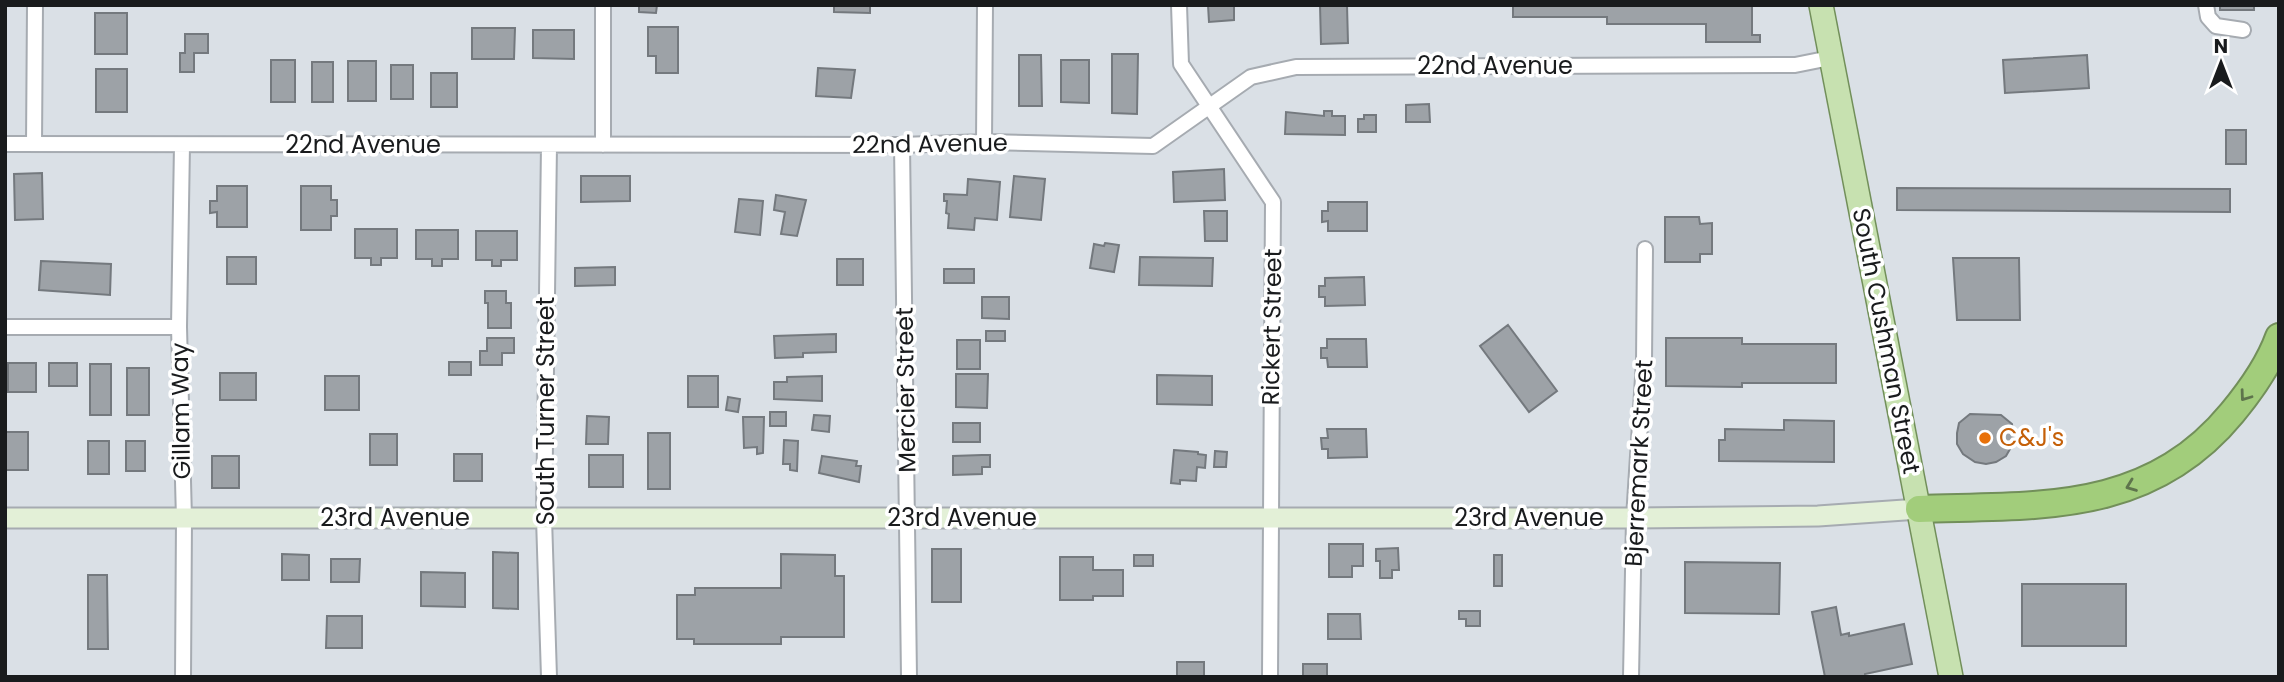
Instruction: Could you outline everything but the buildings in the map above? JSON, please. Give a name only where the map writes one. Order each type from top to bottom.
[{"type":"highway","points":[[1919,509],[2040,505],[2087,499],[2124,489],[2161,473],[2191,455],[2214,435],[2272,357],[2279,337]]},
{"type":"main road","name":"South Cushman Street","points":[[1821,5],[1951,677]]},
{"type":"street","points":[[34,144],[35,5]]},
{"type":"street","points":[[603,5],[603,145]]},
{"type":"street","points":[[984,142],[985,5]]},
{"type":"street","name":"Rickert Street","points":[[1179,5],[1181,64],[1207,107],[1273,202],[1270,677]]},
{"type":"street","points":[[2206,5],[2208,17],[2216,26],[2244,30]]},
{"type":"street","name":"22nd Avenue","points":[[5,144],[902,145],[984,142],[1153,146],[1251,77],[1296,66],[1795,65],[1830,58]]},
{"type":"street","name":"Gillam Way","points":[[182,145],[179,327],[184,519],[183,677]]},
{"type":"street","name":"South Turner Street","points":[[548,145],[544,518],[549,677]]},
{"type":"street","name":"Mercier Street","points":[[902,145],[909,677]]},
{"type":"street","name":"Bjerremark Street","points":[[1632,677],[1634,518],[1644,362],[1645,249]]},
{"type":"street","points":[[5,327],[179,327]]},
{"type":"street","name":"23rd Avenue","points":[[5,518],[1634,518],[1818,516],[1919,509]]},
{"type":"place","name":"C&J's","points":[[1985,438]]}]
